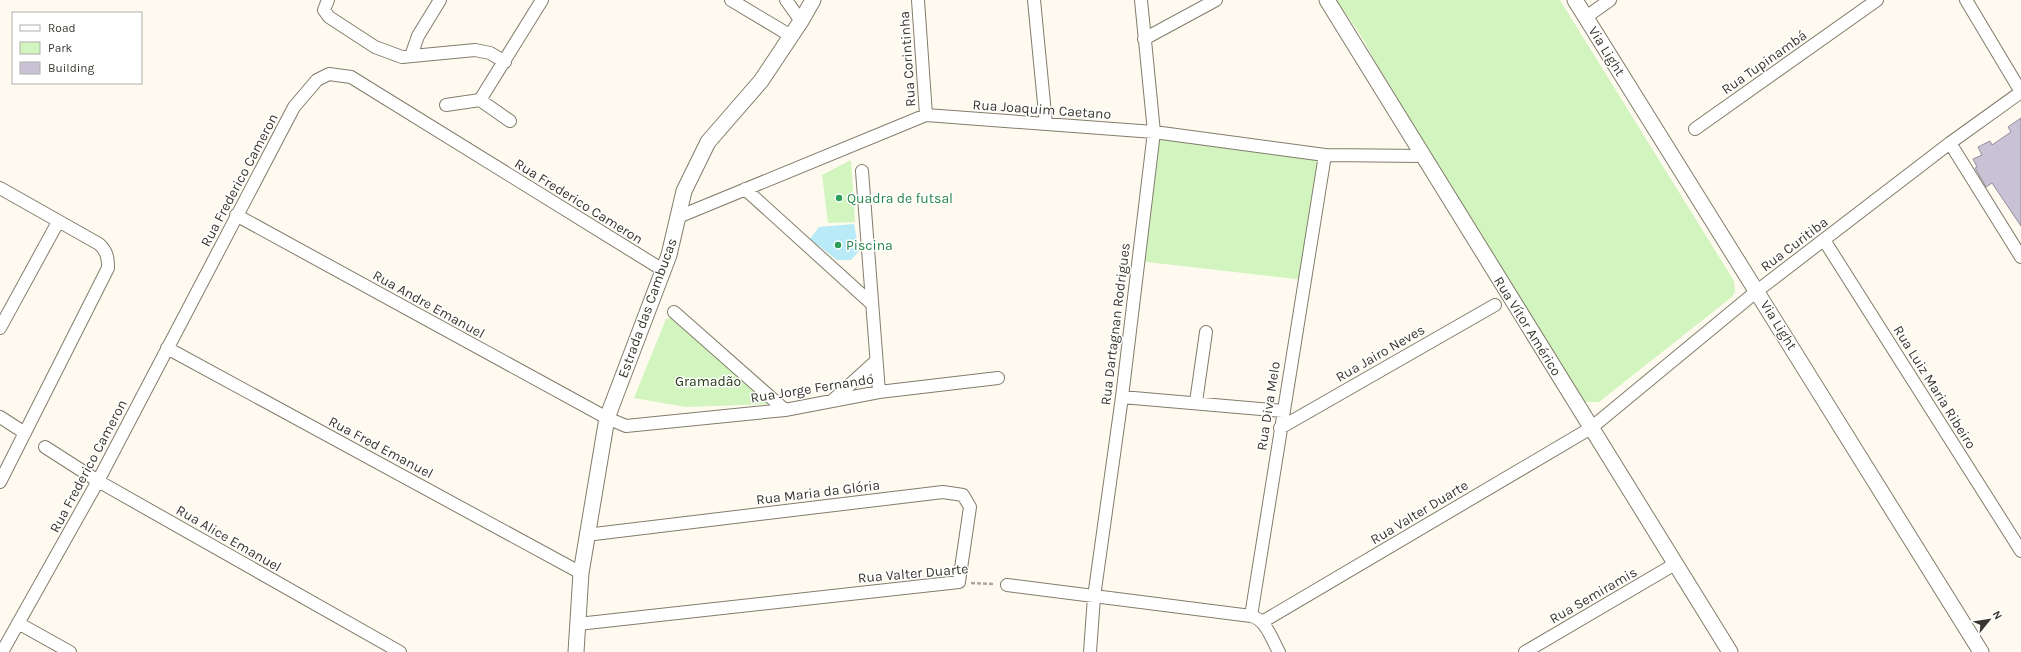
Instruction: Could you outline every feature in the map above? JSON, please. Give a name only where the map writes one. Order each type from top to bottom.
[{"type":"street","points":[[328,0],[324,10],[328,16],[375,47],[402,57],[475,50],[490,53],[505,62]]},
{"type":"street","points":[[411,56],[418,36],[440,0]]},
{"type":"street","points":[[480,100],[505,62],[542,0]]},
{"type":"street","points":[[731,0],[791,36]]},
{"type":"street","points":[[786,0],[801,22]]},
{"type":"street","name":"Estrada das Cambucas","points":[[576,652],[581,573],[586,535],[608,418],[669,255],[684,191],[708,142],[760,81],[801,22],[813,0]]},
{"type":"street","name":"Rua Corintinha","points":[[918,0],[926,115]]},
{"type":"street","points":[[1034,0],[1046,124]]},
{"type":"street","name":"Rua Dartagnan Rodrigues","points":[[1090,652],[1094,597],[1122,397],[1154,132],[1141,0]]},
{"type":"street","points":[[1144,40],[1216,0]]},
{"type":"street","name":"Rua Vítor Américo","points":[[1327,0],[1730,652]]},
{"type":"street","name":"Via Light","points":[[1575,0],[1981,652]]},
{"type":"street","points":[[1586,17],[1610,0]]},
{"type":"street","name":"Rua Tupinambá","points":[[1695,129],[1877,0]]},
{"type":"street","points":[[1966,0],[2021,92]]},
{"type":"street","name":"Rua Frederico Cameron","points":[[2,652],[98,481],[236,215],[294,107],[317,80],[329,74],[350,77],[663,270]]},
{"type":"street","name":"Rua Curitiba","points":[[1591,428],[1757,291],[1950,143],[2021,92]]},
{"type":"street","points":[[446,105],[480,100],[510,121]]},
{"type":"street","name":"Rua Joaquim Caetano","points":[[678,217],[926,115],[1154,132],[1325,155],[1423,156]]},
{"type":"street","points":[[1950,143],[2021,257]]},
{"type":"street","name":"Rua Diva Melo","points":[[1251,616],[1325,155]]},
{"type":"street","points":[[862,170],[879,392]]},
{"type":"street","points":[[0,188],[99,244],[104,249],[108,257],[108,268],[0,482]]},
{"type":"street","points":[[745,189],[872,304]]},
{"type":"street","name":"Rua Andre Emanuel","points":[[236,215],[608,418]]},
{"type":"street","points":[[0,328],[58,222]]},
{"type":"street","name":"Rua Luiz Maria Ribeiro","points":[[1824,240],[2021,551]]},
{"type":"street","name":"Rua Jairo Neves","points":[[1280,428],[1495,305]]},
{"type":"street","points":[[674,312],[785,410]]},
{"type":"street","points":[[1196,402],[1206,332]]},
{"type":"street","name":"Rua Fred Emanuel","points":[[167,348],[581,573]]},
{"type":"street","points":[[831,401],[876,361]]},
{"type":"street","name":"Rua Jorge Fernando","points":[[608,418],[626,426],[785,410],[879,392],[998,378]]},
{"type":"street","points":[[1122,397],[1196,402],[1283,411]]},
{"type":"street","points":[[0,417],[25,433]]},
{"type":"street","name":"Rua Valter Duarte","points":[[1262,622],[1591,428]]},
{"type":"street","name":"Rua Alice Emanuel","points":[[45,447],[98,481],[400,652]]},
{"type":"street","name":"Rua Maria da Glória","points":[[586,535],[943,492],[955,493],[963,495],[970,507],[960,582]]},
{"type":"street","name":"Rua Semiramis","points":[[1525,652],[1675,564]]},
{"type":"street","name":"Rua Valter Duarte","points":[[578,624],[960,582]]},
{"type":"street","points":[[1007,585],[1256,617],[1262,622],[1279,652]]},
{"type":"street","points":[[18,623],[70,652]]},
{"type":"path","name":"Rua Valter Duarte","points":[[960,582],[1007,585]]},
{"type":"green space","points":[[1334,0],[1560,0],[1734,281],[1735,291],[1733,296],[1599,402],[1580,402],[1395,106],[1369,50],[1353,24]]},
{"type":"green space","points":[[1154,132],[1325,155],[1304,280],[1138,261]]},
{"type":"green space","name":"Quadra de futsal","points":[[851,160],[855,222],[828,223],[822,175]]},
{"type":"green space","name":"Gramadão","points":[[676,317],[769,404],[686,407],[634,398],[666,319]]},
{"type":"water","name":"Piscina","points":[[854,224],[859,251],[851,260],[837,260],[810,239],[819,227]]},
{"type":"building","points":[[2021,118],[2021,226],[1992,183],[1986,187],[1975,168],[1977,167],[1973,159],[1982,155],[1978,147],[1990,141],[1992,145],[2011,132],[2008,127]]},
{"type":"place","name":"Quadra de futsal","points":[[839,198]]},
{"type":"place","name":"Piscina","points":[[838,245]]}]
